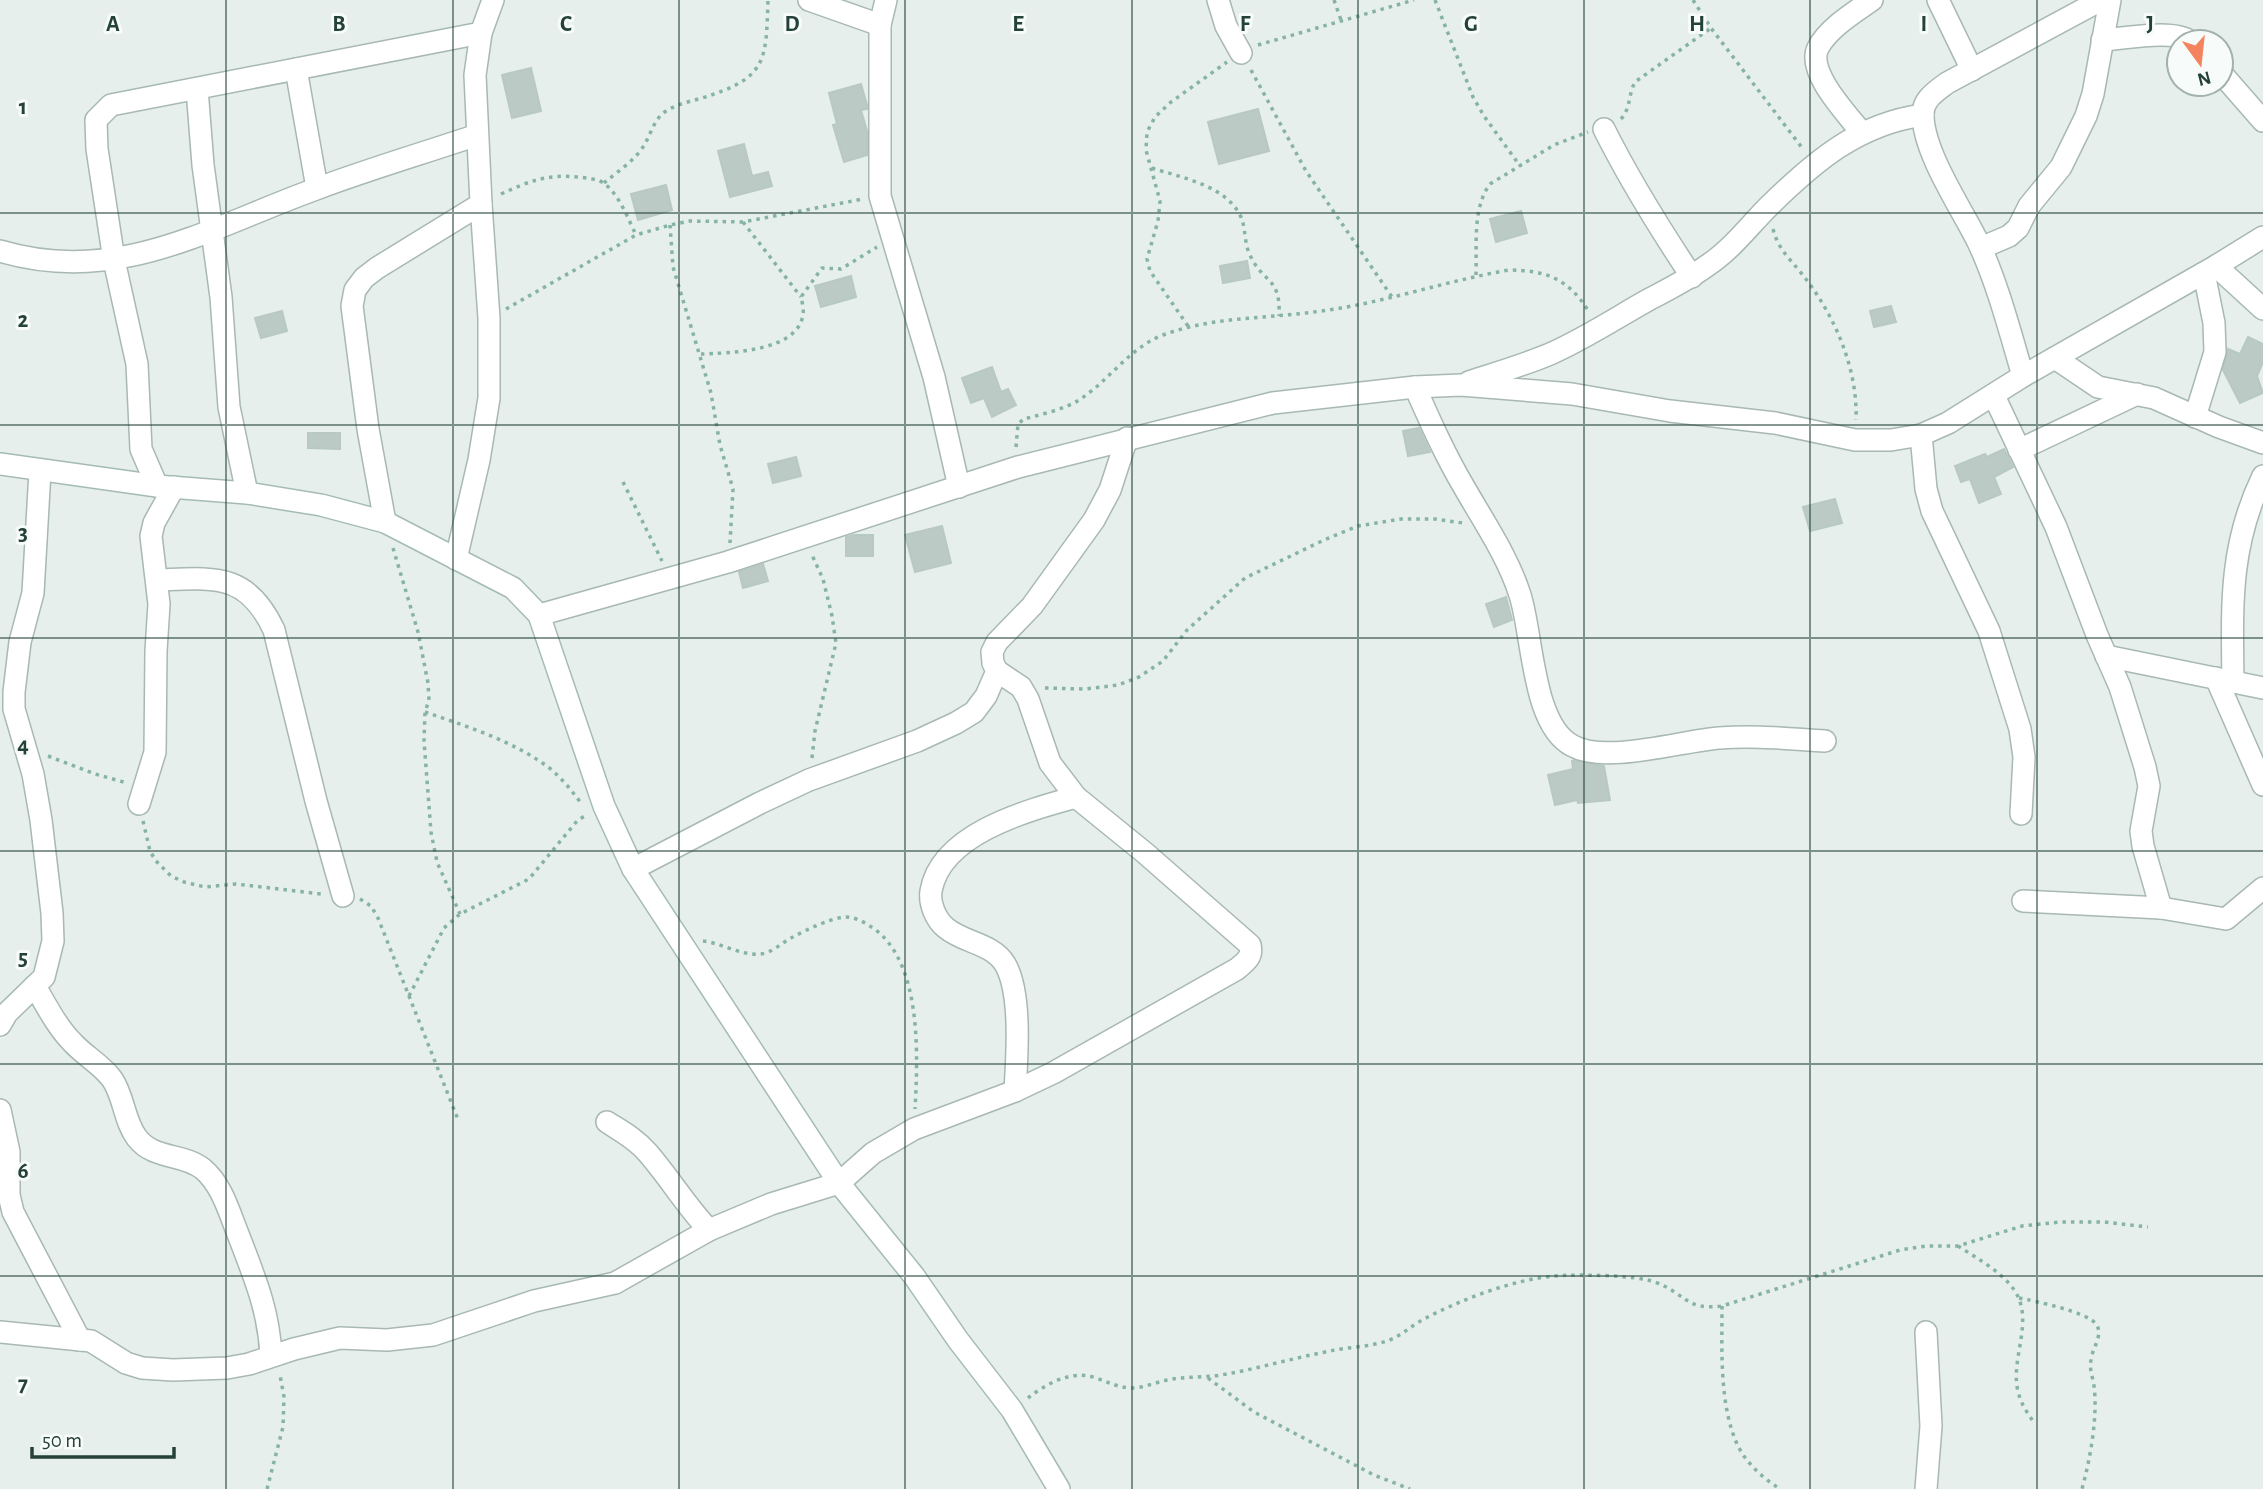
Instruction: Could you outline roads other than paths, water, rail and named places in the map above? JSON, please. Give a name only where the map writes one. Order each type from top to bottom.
[{"type":"street","points":[[456,559],[479,460],[489,398],[489,318],[475,75],[481,33],[493,0]]},
{"type":"street","points":[[809,0],[880,25]]},
{"type":"street","points":[[886,0],[880,25],[880,196],[934,377],[959,487]]},
{"type":"street","points":[[1218,0],[1226,26],[1241,53]]},
{"type":"street","points":[[1862,133],[1822,79],[1815,65],[1818,48],[1839,23],[1872,0]]},
{"type":"street","points":[[1938,0],[1972,70]]},
{"type":"street","points":[[2023,376],[1981,248],[1930,147],[1923,115],[1928,98],[1947,83],[2101,0]]},
{"type":"street","points":[[1981,248],[2009,236],[2018,229],[2029,206],[2062,167],[2086,116],[2095,84],[2110,0]]},
{"type":"street","points":[[139,804],[155,752],[158,580],[151,536],[165,487],[141,449],[136,364],[114,260],[97,149],[96,120],[111,105],[481,33]]},
{"type":"street","points":[[2102,40],[2165,35]]},
{"type":"street","points":[[296,69],[317,188]]},
{"type":"street","points":[[197,89],[211,230],[221,297],[229,407],[247,492]]},
{"type":"street","points":[[2235,89],[2263,121]]},
{"type":"street","points":[[1461,386],[1547,355],[1598,330],[1692,277],[1730,247],[1770,205],[1815,164],[1862,133],[1897,119],[1923,115]]},
{"type":"street","points":[[1604,129],[1664,236],[1692,277]]},
{"type":"street","points":[[0,251],[28,260],[74,264],[114,260],[154,251],[317,188],[477,135]]},
{"type":"street","points":[[385,522],[358,361],[352,306],[355,290],[363,278],[377,268],[481,204]]},
{"type":"street","points":[[539,615],[728,562],[1018,467],[1273,403],[1415,387],[1461,386],[1572,394],[1670,411],[1774,423],[1855,440],[1891,440],[1921,435],[1948,423],[2023,376],[2263,237]]},
{"type":"street","points":[[2210,269],[2263,309]]},
{"type":"street","points":[[2195,417],[2215,352],[2210,269]]},
{"type":"street","points":[[2055,358],[2098,387],[2154,398],[2263,443]]},
{"type":"street","points":[[1415,387],[1446,454],[1507,563],[1520,595],[1547,717],[1557,734],[1573,747],[1597,753],[1718,738],[1769,737],[1825,741]]},
{"type":"street","points":[[2019,450],[2137,394]]},
{"type":"street","points":[[1994,396],[2056,527],[2120,687],[2149,786],[2141,831],[2161,908]]},
{"type":"street","points":[[1921,435],[1931,511],[1990,631],[2020,729],[2024,757],[2021,814]]},
{"type":"street","points":[[0,1332],[90,1341],[127,1363],[142,1368],[227,1368],[340,1338],[409,1339],[433,1335],[534,1301],[615,1283],[709,1230],[771,1204],[839,1183],[873,1153],[914,1129],[1015,1091],[1053,1073],[1213,984],[1249,959],[1252,952],[1250,945],[1076,797],[1050,763],[1028,699],[1021,687],[997,671],[993,663],[992,652],[997,642],[1032,606],[1094,520],[1110,490],[1127,438]]},
{"type":"street","points":[[0,464],[165,487],[247,492],[321,505],[385,522],[513,588],[539,615],[596,809],[682,947],[839,1183],[914,1276],[958,1340],[1012,1410],[1059,1489]]},
{"type":"street","points":[[0,1025],[7,1013],[44,977],[52,941],[52,913],[41,820],[26,745],[8,711],[33,593],[40,471]]},
{"type":"street","points":[[2263,476],[2240,535],[2224,680],[2263,785]]},
{"type":"street","points":[[158,580],[231,582],[245,589],[266,614],[274,630],[316,801],[343,896]]},
{"type":"street","points":[[2106,656],[2263,688]]},
{"type":"street","points":[[633,869],[809,780],[916,741],[956,723],[974,712],[986,696],[997,671]]},
{"type":"street","points":[[1015,1091],[1017,1045],[1011,977],[994,952],[946,929],[934,914],[930,895],[934,876],[951,855],[985,830],[1006,818],[1076,797]]},
{"type":"street","points":[[2023,901],[2161,908],[2226,919],[2263,888]]},
{"type":"street","points":[[35,986],[64,1032],[114,1081],[138,1139],[163,1156],[186,1160],[201,1168],[219,1188],[262,1296],[270,1335],[267,1358]]},
{"type":"street","points":[[0,1110],[9,1152],[9,1195],[13,1212],[80,1340]]},
{"type":"street","points":[[607,1122],[647,1151],[689,1209],[709,1230]]},
{"type":"street","points":[[1926,1332],[1931,1426],[1926,1489]]}]
